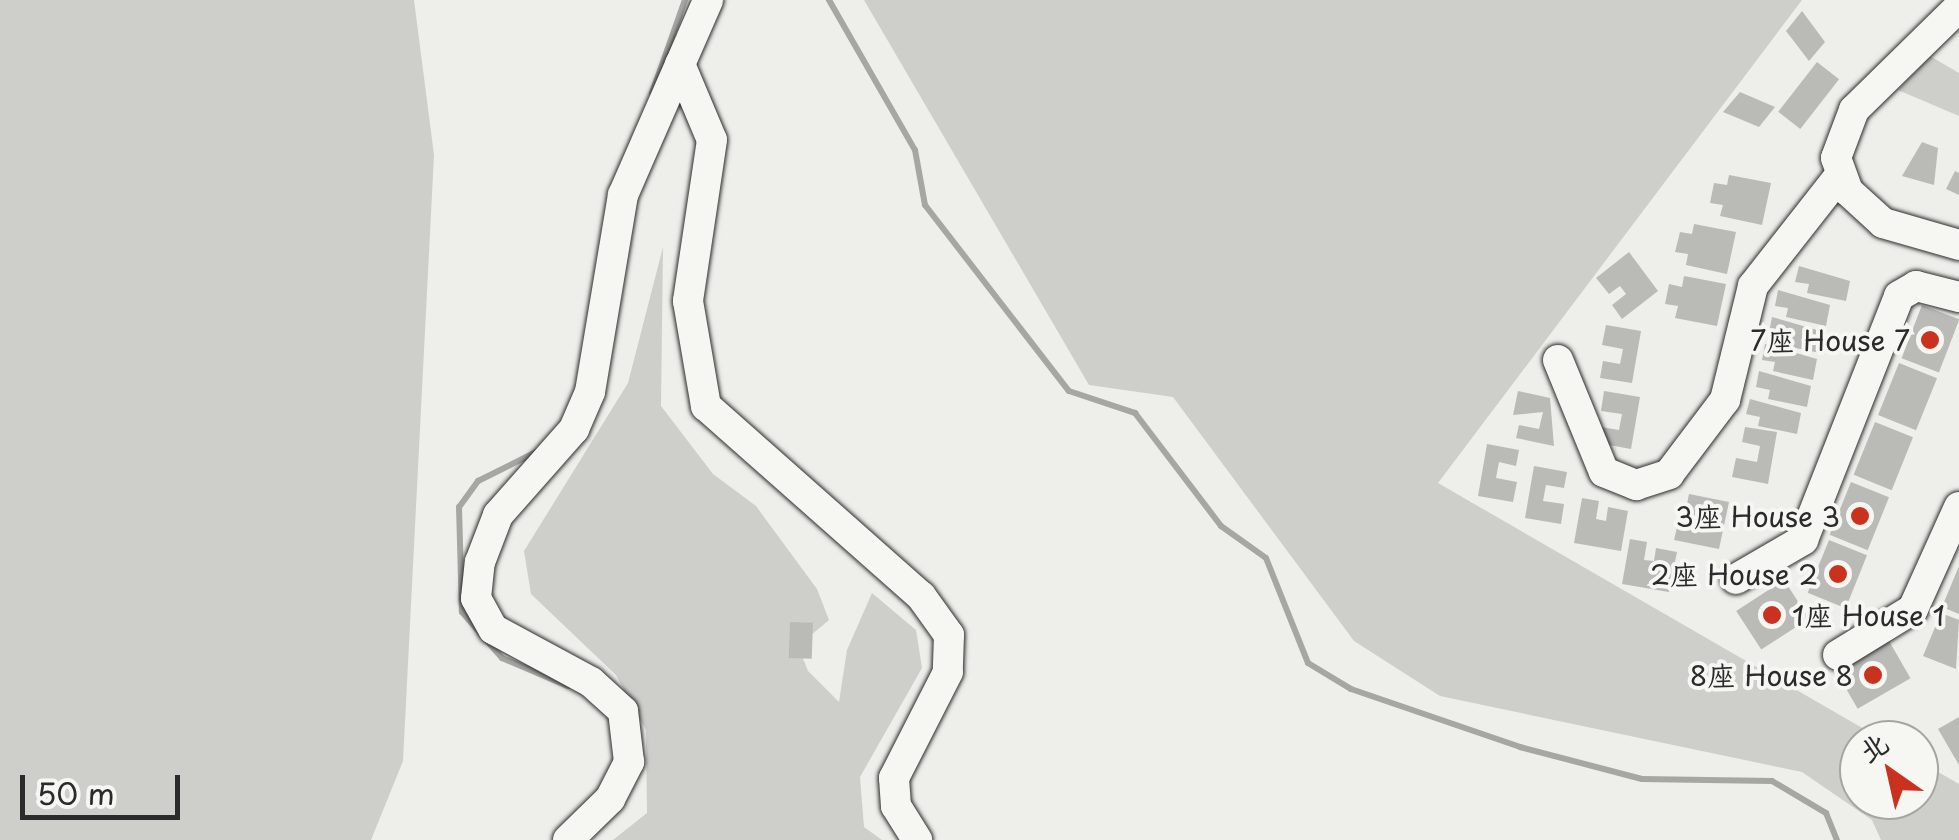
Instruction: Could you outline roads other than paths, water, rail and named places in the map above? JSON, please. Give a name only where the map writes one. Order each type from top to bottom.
[{"type":"street","points":[[568,840],[610,799],[629,762],[622,711],[591,682],[492,629],[476,598],[480,562],[498,515],[574,429],[590,392],[623,195],[708,0]]},
{"type":"street","points":[[1558,360],[1604,472],[1636,484],[1669,474],[1725,400],[1752,286],[1840,175],[1843,124],[1946,34],[1959,7]]},
{"type":"street","points":[[680,64],[712,140],[688,301],[706,406],[929,604],[949,635],[948,672],[894,778],[896,806],[918,840]]},
{"type":"street","points":[[1840,175],[1897,231],[1959,245]]},
{"type":"street","points":[[1736,579],[1803,540],[1898,296],[1916,286],[1959,296]]},
{"type":"street","points":[[1838,654],[1913,609],[1959,507]]},
{"type":"waterway","points":[[652,93],[685,0]]},
{"type":"waterway","points":[[829,0],[915,150],[925,205],[1069,391],[1135,413],[1221,526],[1266,558],[1308,663],[1351,689],[1520,747],[1642,779],[1772,781],[1826,813],[1837,840]]},
{"type":"waterway","points":[[538,451],[478,481],[459,507],[462,612],[502,658],[568,686]]},
{"type":"place","name":"7座 House 7","points":[[1930,340]]},
{"type":"place","name":"3座 House 3","points":[[1860,516]]},
{"type":"place","name":"2座 House 2","points":[[1838,574]]},
{"type":"place","name":"1座 House 1","points":[[1772,615]]},
{"type":"place","name":"8座 House 8","points":[[1873,675]]}]
